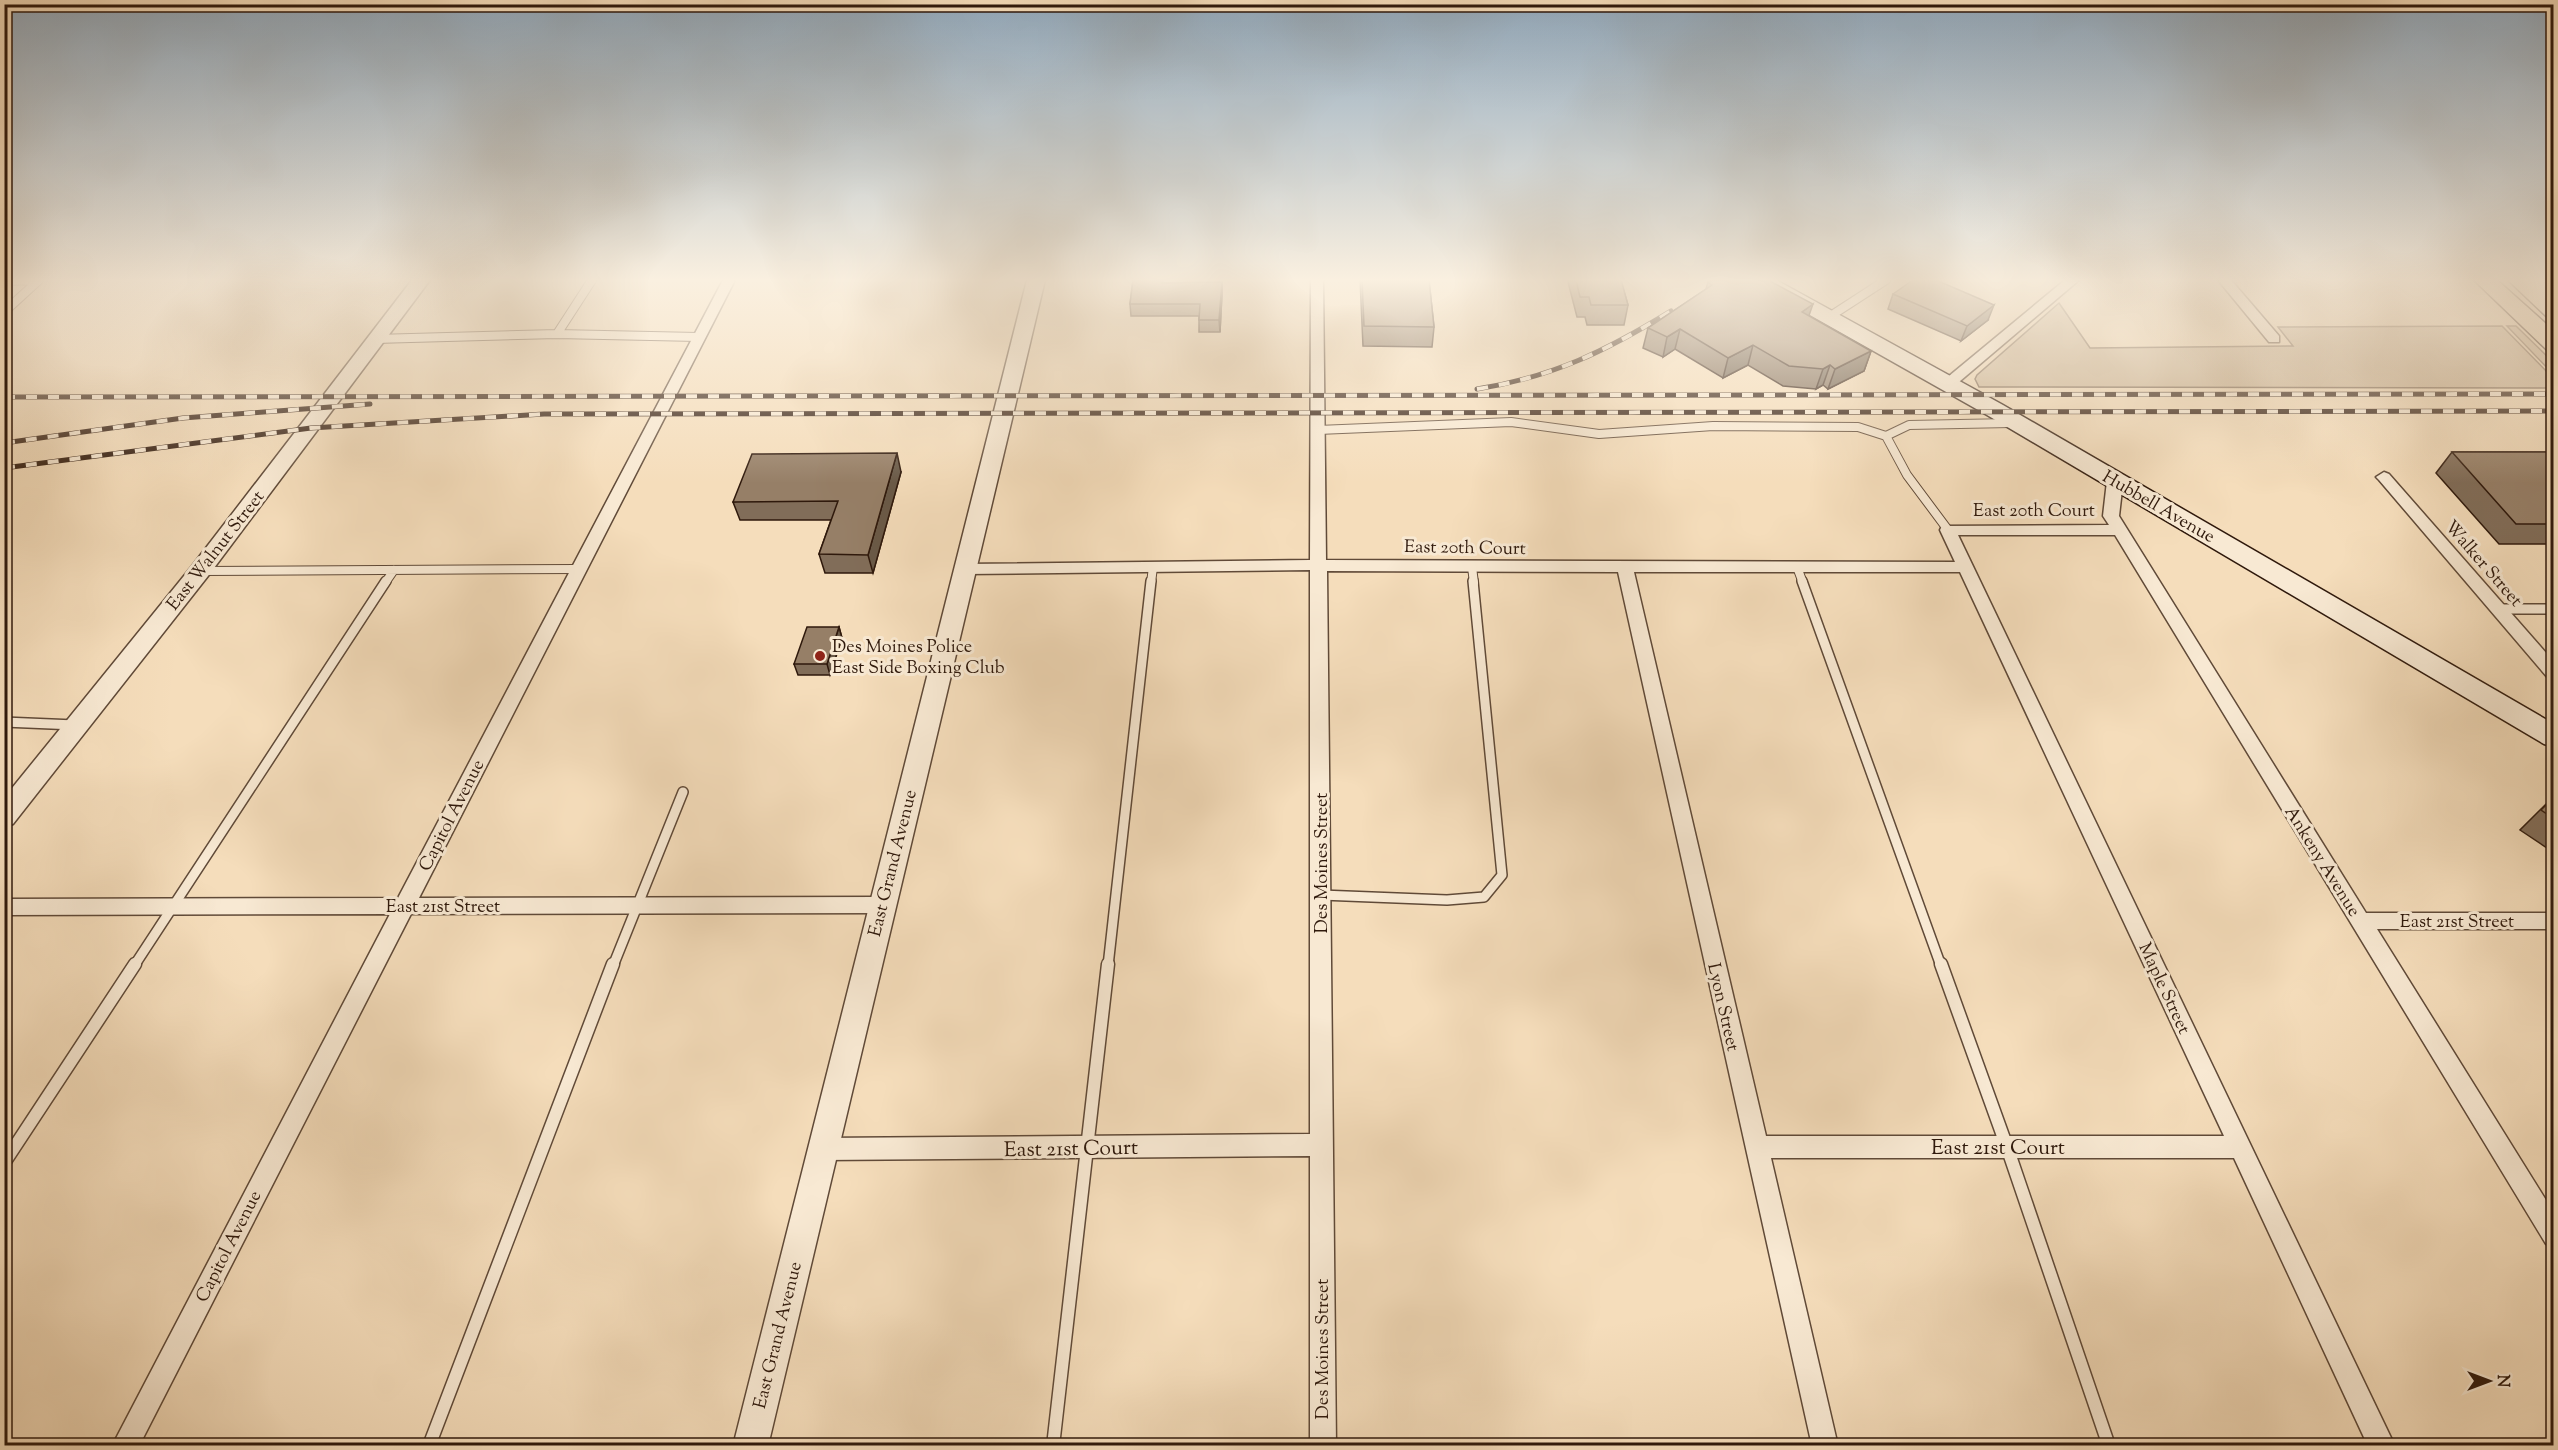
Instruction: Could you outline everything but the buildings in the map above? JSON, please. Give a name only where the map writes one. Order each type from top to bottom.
[{"type":"main road","name":"Hubbell Avenue","points":[[1883,348],[2017,423],[2553,737]]},
{"type":"main road","points":[[2515,715],[2553,715]]},
{"type":"street","name":"East Walnut Street","points":[[4,817],[200,572],[368,348]]},
{"type":"street","name":"Capitol Avenue","points":[[125,1446],[693,348]]},
{"type":"street","name":"East Grand Avenue","points":[[750,1446],[1019,348]]},
{"type":"street","name":"Des Moines Street","points":[[1317,348],[1323,1446]]},
{"type":"street","points":[[1948,384],[1992,348]]},
{"type":"street","name":"Walker Street","points":[[2384,477],[2553,674]]},
{"type":"street","name":"Ankeny Avenue","points":[[2115,481],[2111,516],[2553,1236]]},
{"type":"street","name":"East 20th Court","points":[[1948,530],[2120,530]]},
{"type":"street","name":"Maple Street","points":[[1948,530],[2382,1446]]},
{"type":"street","name":"East 20th Court","points":[[964,568],[1318,565],[1966,567]]},
{"type":"street","name":"Lyon Street","points":[[1625,567],[1825,1446]]},
{"type":"street","name":"East 21st Street","points":[[4,907],[882,905]]},
{"type":"street","name":"East 21st Street","points":[[2360,921],[2553,921]]},
{"type":"street","name":"East 21st Court","points":[[822,1149],[1320,1144]]},
{"type":"street","name":"East 21st Court","points":[[1756,1147],[2240,1147]]},
{"type":"lane","points":[[1318,430],[1511,422],[1599,434],[1725,426],[1858,427],[1886,436],[1909,425],[2017,423]]},
{"type":"lane","points":[[1886,436],[1907,475],[1948,530]]},
{"type":"lane","points":[[1053,1446],[1153,567]]},
{"type":"lane","points":[[1322,895],[1447,900],[1484,897],[1502,875],[1472,567]]},
{"type":"lane","points":[[1797,567],[2007,1147],[2109,1446]]},
{"type":"lane","points":[[200,572],[579,568]]},
{"type":"lane","points":[[4,1163],[394,570]]},
{"type":"lane","points":[[2498,609],[2553,609]]},
{"type":"lane","points":[[4,722],[77,726]]},
{"type":"lane","points":[[429,1446],[636,905],[682,792]]},
{"type":"shaded area","points":[[2008,348],[2523,348],[2553,378],[2553,388],[1979,387],[1975,379]]},
{"type":"shaded area","points":[[2528,348],[2538,348],[2553,362],[2553,374]]},
{"type":"railway","points":[[1477,389],[1555,370],[1605,348]]},
{"type":"railway","points":[[4,397],[2554,394]]},
{"type":"railway","points":[[4,443],[183,418],[370,404]]},
{"type":"railway","points":[[4,468],[311,428],[544,414],[2554,411]]},
{"type":"place","name":"Des Moines Police East Side Boxing Club","points":[[820,656]]}]
